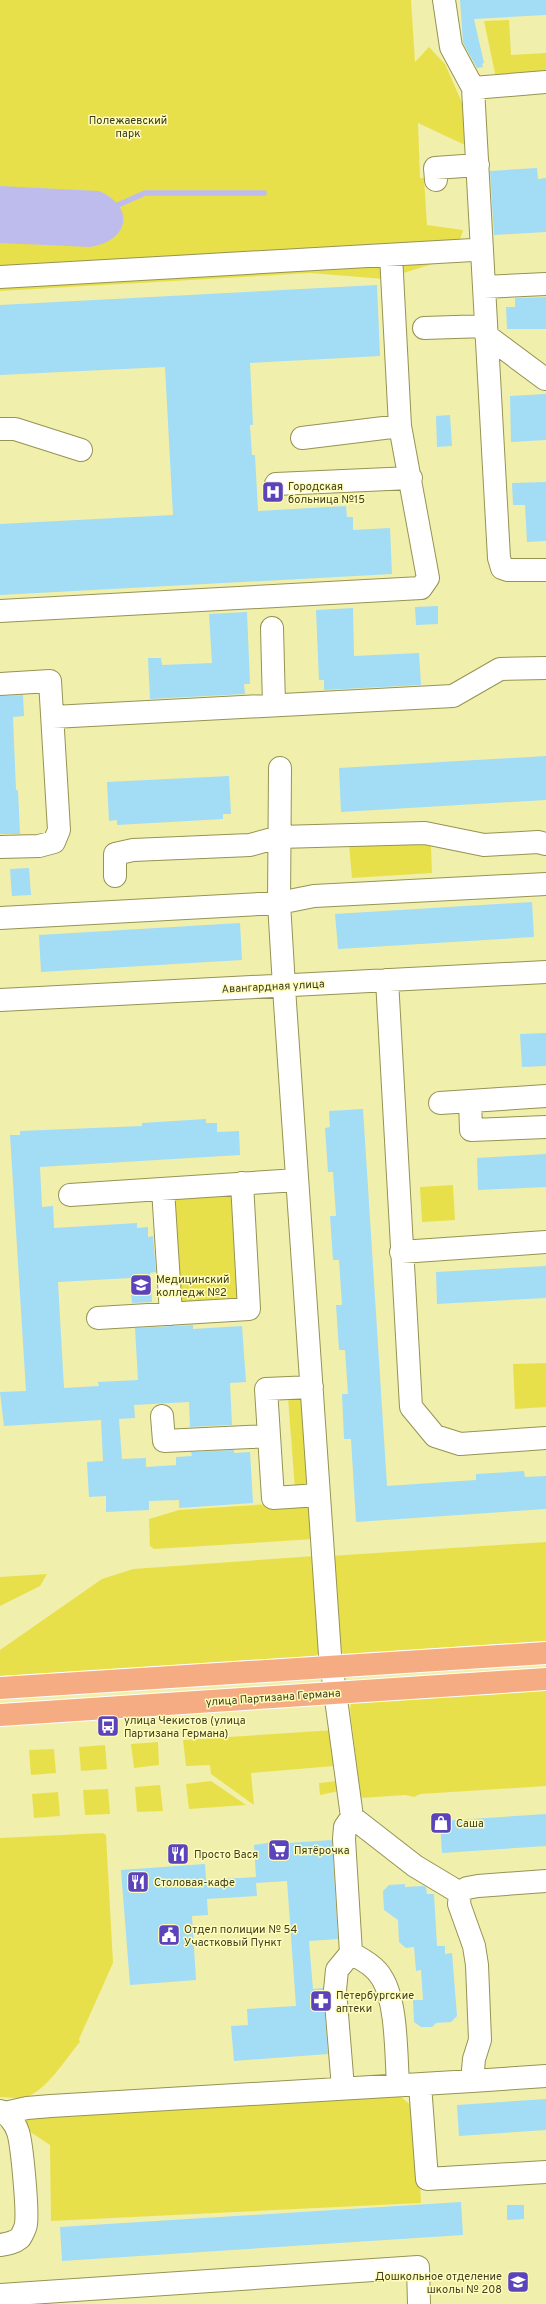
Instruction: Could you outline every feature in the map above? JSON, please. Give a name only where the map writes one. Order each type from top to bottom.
[{"type":"main road","points":[[0,1688],[546,1653]]},
{"type":"main road","name":"улица Партизана Германа","points":[[0,1715],[106,1710],[335,1692],[546,1679]]},
{"type":"street","points":[[444,0],[451,47],[472,88],[478,165],[486,335],[504,396],[506,442],[496,485],[500,564],[508,570],[546,570]]},
{"type":"street","points":[[472,88],[546,82]]},
{"type":"street","points":[[436,180],[435,168],[478,165]]},
{"type":"street","points":[[0,277],[473,250]]},
{"type":"street","points":[[0,611],[422,588],[428,578],[411,478],[400,426],[391,255]]},
{"type":"street","points":[[484,287],[546,284]]},
{"type":"street","points":[[424,328],[486,335],[545,379]]},
{"type":"street","points":[[302,438],[400,426]]},
{"type":"street","points":[[0,429],[15,429],[81,450]]},
{"type":"street","points":[[276,484],[411,478]]},
{"type":"street","points":[[272,628],[274,705]]},
{"type":"street","points":[[53,717],[453,696],[500,669],[546,668]]},
{"type":"street","points":[[0,684],[50,681],[59,830],[54,842],[46,844],[0,847]]},
{"type":"street","points":[[280,768],[279,903],[297,1180],[331,1667],[352,1817],[346,1827],[344,1839],[351,1953],[337,1970],[335,1990],[343,2088]]},
{"type":"street","points":[[115,876],[114,854],[133,850],[250,845],[279,837],[425,833],[484,846],[538,842],[546,844]]},
{"type":"street","points":[[0,918],[279,903],[314,896],[546,884]]},
{"type":"street","name":"Авангардная улица","points":[[0,1000],[546,972]]},
{"type":"street","points":[[387,980],[401,1252],[411,1407],[435,1436],[460,1444],[546,1438]]},
{"type":"street","points":[[440,1103],[546,1096]]},
{"type":"street","points":[[470,1101],[471,1130],[546,1127]]},
{"type":"street","points":[[70,1195],[297,1180]]},
{"type":"street","points":[[98,1318],[249,1309],[242,1183]]},
{"type":"street","points":[[163,1189],[171,1314]]},
{"type":"street","points":[[401,1252],[546,1242]]},
{"type":"street","points":[[312,1387],[266,1389],[273,1498],[319,1495]]},
{"type":"street","points":[[162,1416],[164,1442],[269,1436]]},
{"type":"street","points":[[352,1817],[415,1866],[460,1893]]},
{"type":"street","points":[[472,2081],[474,2059],[480,2040],[477,1965],[474,1946],[459,1904],[460,1893],[467,1888],[478,1886],[546,1881]]},
{"type":"street","points":[[351,1953],[367,1962],[382,1977],[391,1997],[398,2084]]},
{"type":"street","points":[[2,2112],[51,2106],[398,2084],[420,2085],[546,2076]]},
{"type":"street","points":[[420,2085],[427,2179],[546,2172]]},
{"type":"street","points":[[0,2245],[10,2244],[20,2238],[26,2224],[21,2144],[17,2130],[2,2112]]},
{"type":"street","points":[[0,2295],[418,2267],[419,2304]]},
{"type":"green space","name":"Полежаевский парк","points":[[0,0],[411,0],[415,62],[429,47],[445,64],[463,105],[465,145],[418,123],[420,178],[424,178],[427,225],[463,230],[455,257],[384,279],[310,273],[0,291]]},
{"type":"green space","points":[[509,20],[511,55],[546,53],[546,73],[496,78],[484,21]]},
{"type":"green space","points":[[409,842],[431,846],[432,873],[352,878],[349,845]]},
{"type":"green space","points":[[453,1185],[455,1220],[422,1222],[420,1187]]},
{"type":"green space","points":[[234,1190],[240,1298],[182,1302],[178,1299],[169,1206],[176,1193]]},
{"type":"green space","points":[[546,1363],[546,1407],[515,1409],[513,1364]]},
{"type":"green space","points":[[288,1397],[302,1398],[309,1481],[306,1488],[295,1490]]},
{"type":"green space","points":[[301,1502],[309,1504],[314,1539],[154,1549],[150,1546],[149,1519],[179,1510]]},
{"type":"green space","points":[[546,1542],[546,1641],[344,1654],[341,1652],[330,1556]]},
{"type":"green space","points":[[315,1556],[319,1652],[316,1656],[0,1676],[0,1650],[102,1579],[133,1569]]},
{"type":"green space","points":[[47,1574],[40,1586],[0,1606],[0,1577]]},
{"type":"green space","points":[[546,1690],[546,1786],[420,1794],[414,1797],[405,1795],[361,1798],[350,1710],[351,1703]]},
{"type":"green space","points":[[335,1730],[336,1763],[334,1766],[251,1773],[254,1805],[211,1774],[210,1765],[186,1766],[183,1740]]},
{"type":"green space","points":[[158,1742],[159,1765],[134,1768],[131,1744]]},
{"type":"green space","points":[[105,1745],[107,1769],[81,1771],[79,1747]]},
{"type":"green space","points":[[54,1749],[56,1773],[31,1775],[29,1750]]},
{"type":"green space","points":[[211,1781],[246,1805],[189,1809],[186,1784]]},
{"type":"green space","points":[[338,1781],[339,1791],[320,1795],[319,1783]]},
{"type":"green space","points":[[160,1785],[163,1811],[137,1812],[135,1787]]},
{"type":"green space","points":[[108,1789],[110,1814],[85,1815],[83,1790]]},
{"type":"green space","points":[[58,1792],[60,1816],[34,1818],[32,1794]]},
{"type":"green space","points":[[103,1833],[106,1835],[113,1963],[79,2039],[80,2042],[55,2074],[48,2082],[33,2094],[19,2098],[0,2097],[0,1838]]},
{"type":"green space","points":[[394,2091],[414,2108],[417,2117],[421,2203],[51,2221],[50,2145],[29,2131],[25,2123],[29,2116]]},
{"type":"water","points":[[0,186],[99,191],[111,198],[119,206],[123,214],[123,223],[120,231],[113,238],[103,244],[90,247],[0,243]]},
{"type":"building","points":[[460,0],[546,0],[546,15],[474,19],[484,63],[482,64],[483,67],[477,68],[463,43]]},
{"type":"building","points":[[537,168],[538,179],[546,178],[546,232],[494,235],[490,171]]},
{"type":"building","points":[[377,285],[380,356],[250,363],[253,425],[250,425],[252,455],[255,455],[258,511],[346,506],[347,517],[353,517],[353,530],[390,528],[392,574],[0,595],[0,524],[173,515],[165,367],[0,375],[0,305]]},
{"type":"building","points":[[546,297],[546,329],[507,329],[506,307],[515,307],[515,298]]},
{"type":"building","points":[[546,394],[546,440],[511,442],[510,396]]},
{"type":"building","points":[[450,415],[452,446],[437,447],[436,416]]},
{"type":"building","points":[[546,482],[546,541],[527,542],[525,505],[513,505],[512,483]]},
{"type":"building","points":[[438,606],[438,624],[416,625],[415,607]]},
{"type":"building","points":[[353,608],[354,656],[419,653],[421,685],[324,690],[324,680],[319,680],[316,610]]},
{"type":"building","points":[[247,612],[250,684],[244,684],[245,694],[150,699],[148,658],[161,658],[162,665],[212,663],[209,614]]},
{"type":"building","points":[[23,695],[24,716],[13,717],[16,790],[18,790],[20,834],[0,834],[0,696]]},
{"type":"building","points":[[546,756],[546,800],[341,812],[339,768]]},
{"type":"building","points":[[229,776],[231,814],[223,814],[223,819],[117,825],[117,820],[109,821],[107,782]]},
{"type":"building","points":[[29,868],[31,895],[12,896],[10,869]]},
{"type":"building","points":[[532,902],[534,937],[338,949],[335,914]]},
{"type":"building","points":[[240,923],[242,960],[41,972],[39,935]]},
{"type":"building","points":[[546,1033],[546,1066],[522,1067],[520,1034]]},
{"type":"building","points":[[363,1109],[387,1486],[476,1480],[476,1474],[524,1471],[525,1477],[546,1476],[546,1509],[356,1522],[351,1439],[344,1439],[342,1394],[348,1394],[345,1350],[339,1350],[336,1305],[342,1305],[339,1260],[333,1260],[330,1216],[336,1216],[333,1172],[328,1172],[325,1128],[330,1127],[329,1111]]},
{"type":"building","points":[[206,1119],[206,1123],[217,1123],[217,1132],[239,1131],[240,1155],[40,1167],[42,1207],[53,1206],[54,1228],[137,1223],[137,1228],[148,1227],[148,1237],[153,1236],[156,1272],[150,1273],[152,1302],[132,1303],[130,1278],[58,1282],[64,1388],[99,1386],[98,1382],[138,1380],[135,1328],[193,1325],[193,1329],[242,1326],[246,1382],[230,1383],[232,1425],[190,1427],[189,1402],[134,1405],[135,1418],[119,1419],[122,1459],[146,1458],[146,1467],[176,1465],[176,1457],[192,1456],[191,1452],[234,1450],[234,1453],[250,1452],[253,1503],[179,1508],[179,1500],[149,1501],[149,1510],[106,1512],[106,1496],[89,1497],[87,1462],[103,1461],[101,1420],[4,1426],[0,1392],[26,1391],[10,1135],[20,1135],[20,1131],[142,1126],[142,1123]]},
{"type":"building","points":[[546,1154],[546,1187],[478,1190],[477,1158]]},
{"type":"building","points":[[546,1266],[546,1298],[437,1304],[436,1272]]},
{"type":"building","points":[[546,1814],[546,1846],[442,1853],[440,1821]]},
{"type":"building","points":[[287,1840],[287,1843],[332,1840],[338,1939],[309,1941],[313,1989],[323,1988],[328,2054],[234,2061],[231,2026],[248,2025],[247,2009],[296,2006],[287,1881],[256,1883],[257,1896],[207,1899],[208,1915],[192,1916],[196,1980],[130,1985],[121,1870],[205,1864],[206,1880],[256,1877],[254,1845]]},
{"type":"building","points":[[405,1884],[405,1887],[426,1887],[427,1894],[434,1894],[437,1946],[445,1946],[445,1954],[452,1953],[457,2016],[451,2022],[436,2023],[432,2027],[421,2027],[414,2022],[413,2000],[423,2000],[421,1970],[416,1971],[414,1947],[406,1948],[399,1942],[398,1920],[384,1910],[383,1891],[389,1885]]},
{"type":"building","points":[[546,2099],[546,2130],[459,2136],[457,2105]]},
{"type":"building","points":[[461,2202],[463,2235],[62,2261],[60,2227]]},
{"type":"building","points":[[507,2205],[524,2205],[524,2219],[507,2220]]},
{"type":"waterway","points":[[118,205],[145,193],[264,193]]},
{"type":"place","name":"Городская больница №15","points":[[273,492]]},
{"type":"place","name":"Медицинский колледж №2","points":[[141,1285]]},
{"type":"place","name":"улица Чекистов (улица Партизана Германа)","points":[[108,1726]]},
{"type":"place","name":"Саша","points":[[441,1823]]},
{"type":"place","name":"Пятёрочка","points":[[279,1850]]},
{"type":"place","name":"Просто Вася","points":[[178,1854]]},
{"type":"place","name":"Столовая-кафе","points":[[138,1882]]},
{"type":"place","name":"Отдел полиции № 54 Участковый Пункт","points":[[169,1935]]},
{"type":"place","name":"Петербургские аптеки","points":[[321,2001]]},
{"type":"place","name":"Дошкольное отделение школы № 208","points":[[518,2282]]}]
